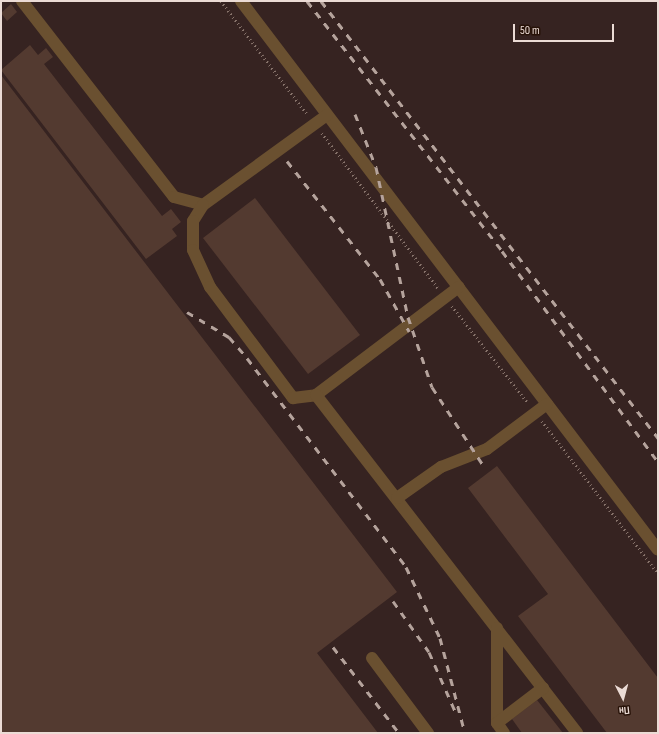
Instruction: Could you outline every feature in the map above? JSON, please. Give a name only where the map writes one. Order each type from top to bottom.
[{"type":"lane","points":[[22,1],[174,197],[203,205]]},
{"type":"lane","points":[[241,1],[658,550]]},
{"type":"lane","points":[[327,115],[203,205],[194,221],[193,250],[210,287],[293,398],[316,395],[458,288]]},
{"type":"lane","points":[[316,395],[577,733]]},
{"type":"lane","points":[[397,498],[440,467],[487,449],[547,404]]},
{"type":"lane","points":[[497,628],[497,723],[504,733]]},
{"type":"lane","points":[[372,658],[428,733]]},
{"type":"lane","points":[[497,723],[543,688]]},
{"type":"shaded area","points":[[1,1],[658,1],[658,733],[1,733]]},
{"type":"building","points":[[11,4],[17,12],[7,21],[1,13]]},
{"type":"building","points":[[30,45],[38,55],[46,48],[53,57],[44,64],[162,216],[171,209],[181,222],[172,229],[177,236],[146,259],[1,70]]},
{"type":"building","points":[[1,75],[397,592],[317,653],[378,733],[1,733]]},
{"type":"building","points":[[255,198],[360,335],[308,374],[203,238]]},
{"type":"building","points":[[497,466],[658,678],[658,733],[607,733],[518,616],[548,594],[468,488]]},
{"type":"building","points":[[537,700],[563,733],[522,733],[512,719]]},
{"type":"railway","points":[[307,1],[502,251],[658,462]]},
{"type":"railway","points":[[321,1],[658,438]]},
{"type":"railway","points":[[355,114],[376,167],[408,317],[432,387],[483,465]]},
{"type":"railway","points":[[287,161],[380,279],[409,331]]},
{"type":"railway","points":[[187,312],[229,337],[247,358],[406,567],[440,638],[465,733]]},
{"type":"railway","points":[[393,601],[429,652],[455,711]]},
{"type":"railway","points":[[333,647],[399,733]]}]
